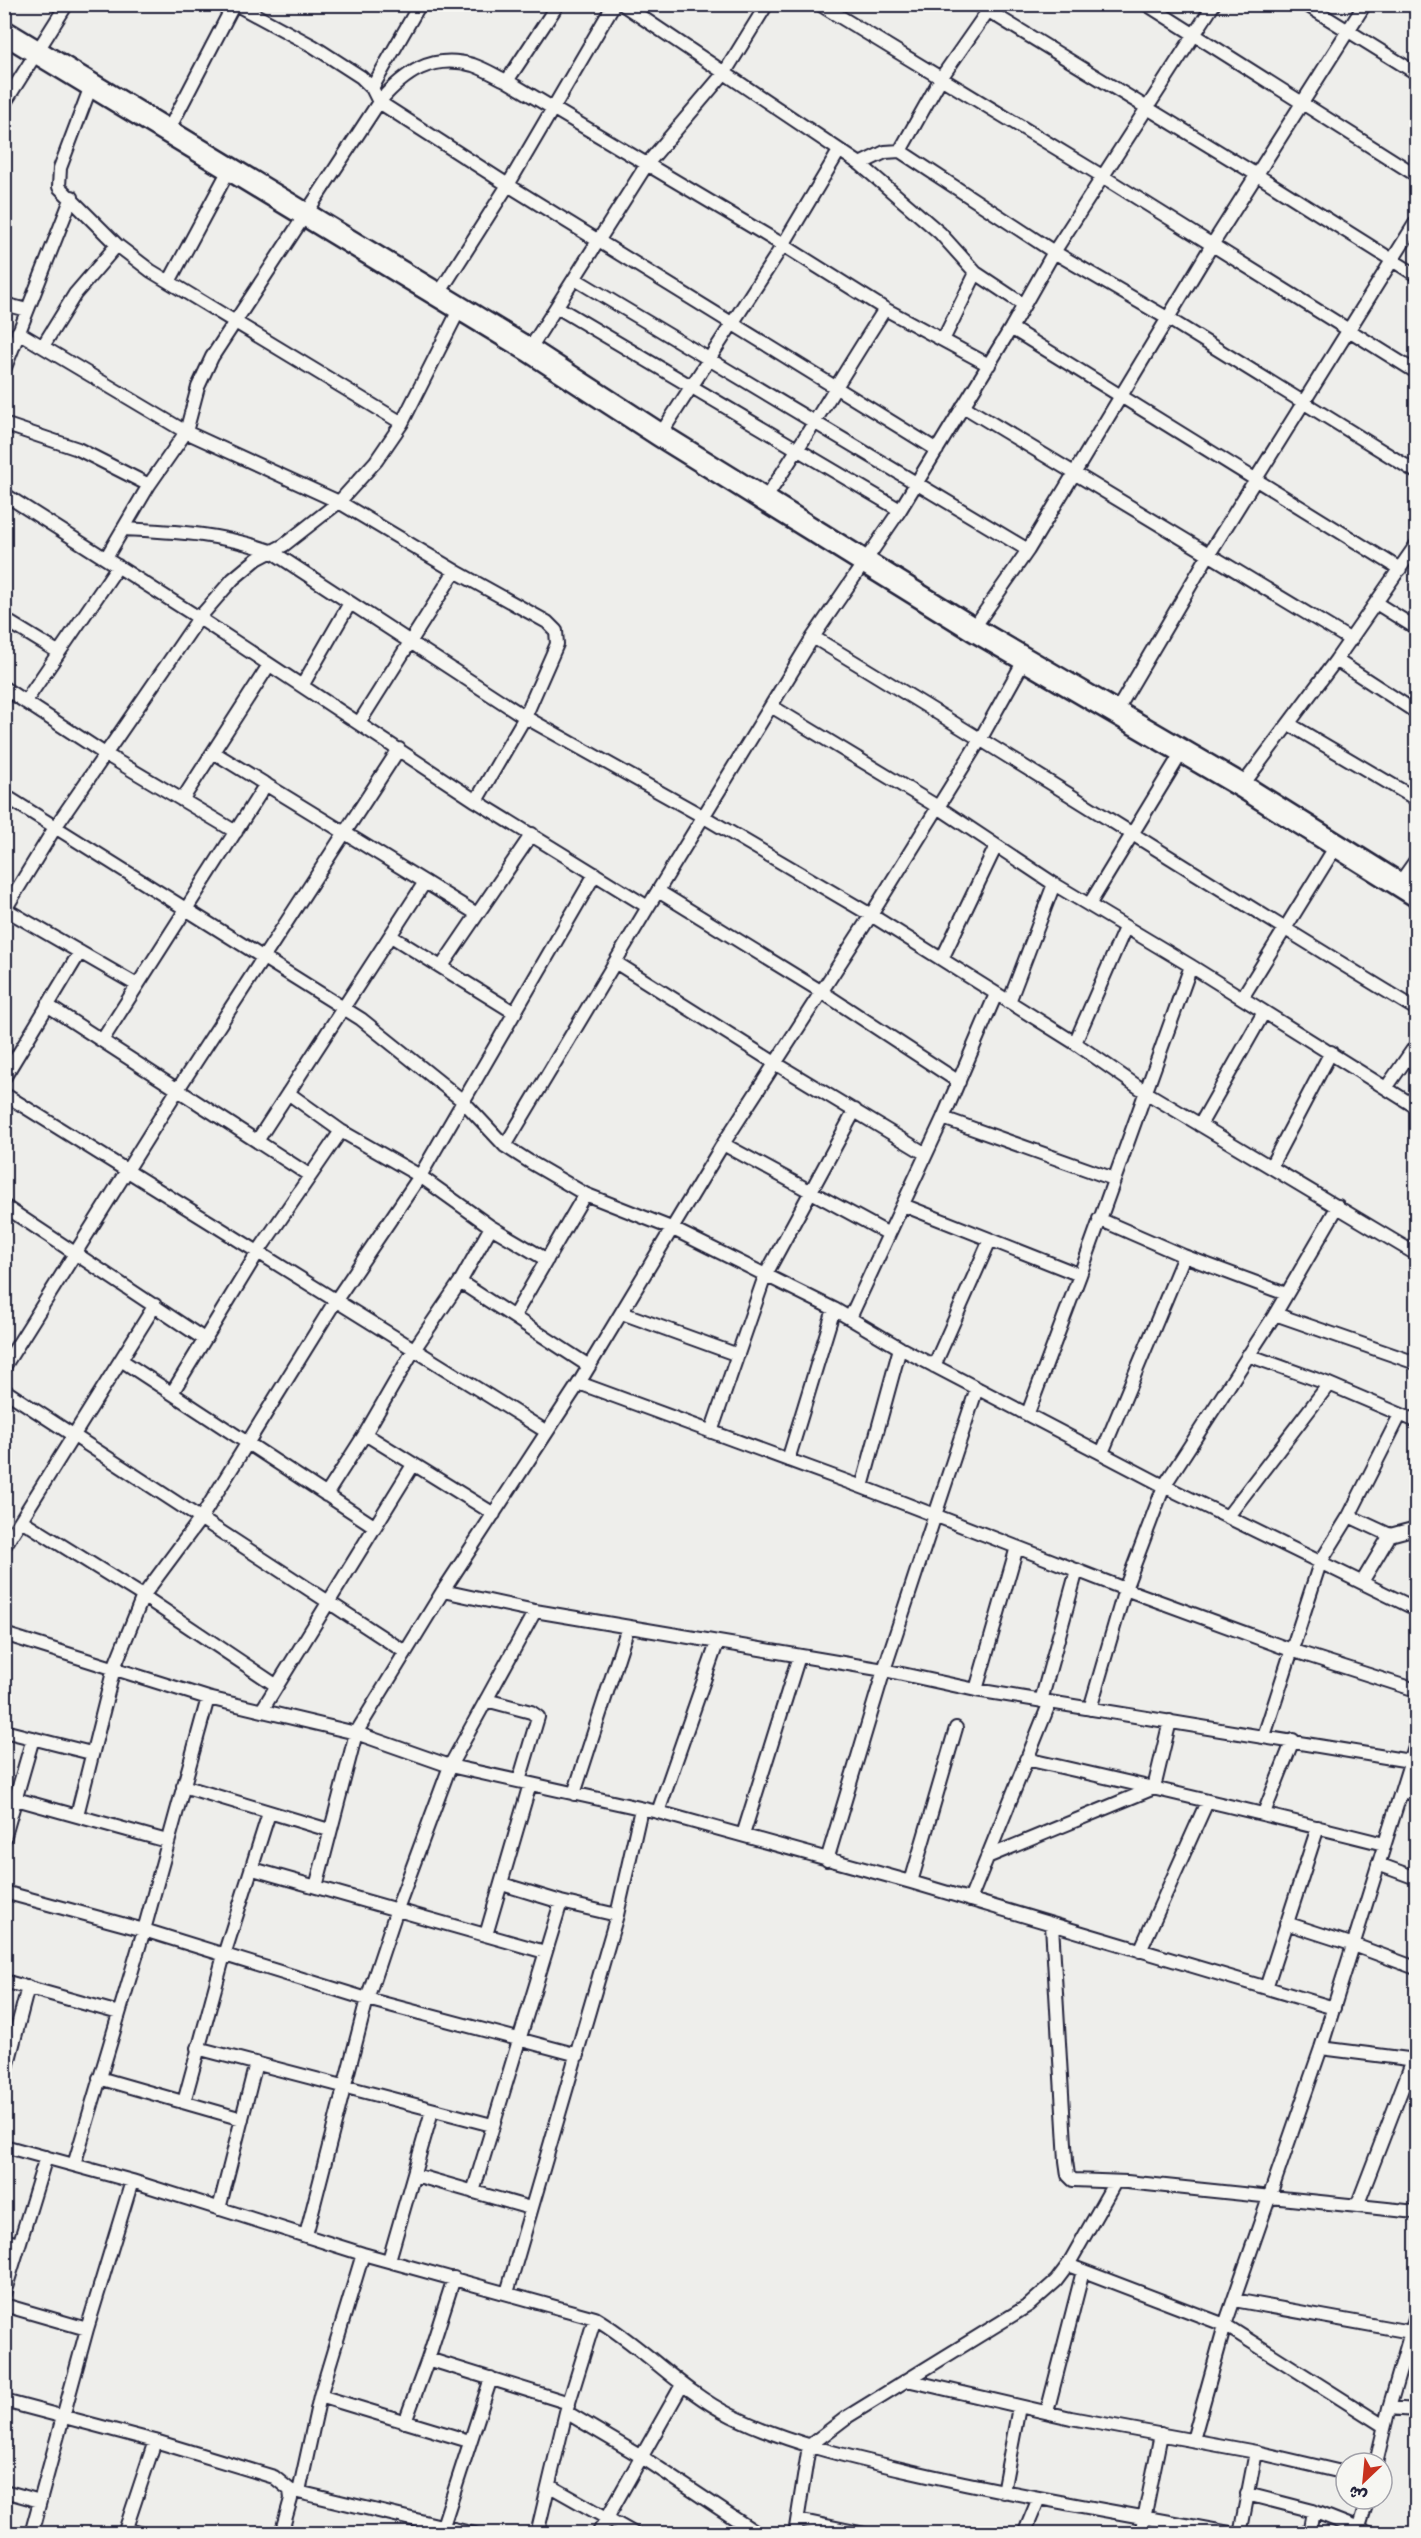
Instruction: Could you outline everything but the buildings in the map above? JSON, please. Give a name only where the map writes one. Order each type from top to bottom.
[{"type":"highway","points":[[4,32],[529,350],[660,435],[973,628],[1242,786],[1408,890]]},
{"type":"street","points":[[4,104],[38,53],[66,4]]},
{"type":"street","points":[[168,131],[234,4],[314,46],[361,77],[372,87],[379,102],[937,450]]},
{"type":"street","points":[[372,87],[420,4]]},
{"type":"street","points":[[507,81],[558,4]]},
{"type":"street","points":[[438,295],[508,184],[614,4]]},
{"type":"street","points":[[622,4],[860,164],[940,233],[976,273],[1024,305]]},
{"type":"street","points":[[529,350],[647,164],[725,72],[767,4]]},
{"type":"street","points":[[819,4],[1102,176],[1416,372]]},
{"type":"street","points":[[977,4],[991,8],[1146,108],[1416,275]]},
{"type":"street","points":[[1146,4],[1416,175]]},
{"type":"street","points":[[505,1146],[813,637],[900,510],[989,365],[1054,252],[1214,4]]},
{"type":"street","points":[[1305,4],[1416,73]]},
{"type":"street","points":[[973,628],[1028,550],[1212,245],[1365,4]]},
{"type":"street","points":[[900,151],[941,78],[991,8]]},
{"type":"street","points":[[106,558],[149,485],[186,432],[198,387],[212,357],[379,102],[396,82],[418,67],[451,62],[474,65],[507,81],[783,245],[885,309],[989,365]]},
{"type":"street","points":[[91,86],[60,168],[59,187],[72,197],[117,245],[169,282],[402,423]]},
{"type":"street","points":[[660,435],[783,245],[838,151]]},
{"type":"street","points":[[860,164],[885,152],[900,151],[1054,252],[1167,318],[1416,472]]},
{"type":"street","points":[[169,282],[230,168]]},
{"type":"street","points":[[4,370],[72,197]]},
{"type":"street","points":[[1116,712],[1209,554],[1416,222]]},
{"type":"street","points":[[44,346],[75,294],[117,245]]},
{"type":"street","points":[[943,340],[976,273]]},
{"type":"street","points":[[575,279],[1028,550]]},
{"type":"street","points":[[4,304],[27,310]]},
{"type":"street","points":[[557,307],[900,510]]},
{"type":"street","points":[[137,985],[5,910],[56,826],[199,618],[233,579],[257,559],[284,545],[339,502],[376,461],[402,423],[460,308]]},
{"type":"street","points":[[765,499],[799,450],[835,386],[885,309]]},
{"type":"street","points":[[1011,328],[1400,569]]},
{"type":"street","points":[[18,332],[186,432],[339,502],[547,622],[556,631],[557,644],[525,717],[476,801]]},
{"type":"street","points":[[963,406],[1351,640]]},
{"type":"street","points":[[4,424],[78,449],[149,485]]},
{"type":"street","points":[[4,494],[199,618],[476,801],[648,907]]},
{"type":"street","points":[[123,529],[196,533],[235,539],[271,551],[525,717],[704,817],[871,915],[1075,1043],[1147,1093],[1416,1254]]},
{"type":"street","points":[[1242,786],[1351,640],[1416,546]]},
{"type":"street","points":[[25,702],[118,566]]},
{"type":"street","points":[[359,723],[455,571]]},
{"type":"street","points":[[302,686],[350,603]]},
{"type":"street","points":[[1376,603],[1416,628]]},
{"type":"street","points":[[7,625],[58,652]]},
{"type":"street","points":[[813,637],[981,738],[1284,929],[1416,1009]]},
{"type":"street","points":[[316,1887],[356,1732],[443,1591],[579,1383],[723,1144],[871,915],[981,738],[1025,659]]},
{"type":"street","points":[[1336,660],[1416,712]]},
{"type":"street","points":[[182,800],[269,665]]},
{"type":"street","points":[[4,688],[105,754],[236,832]]},
{"type":"street","points":[[771,706],[938,807],[1054,884],[1331,1052],[1416,1107]]},
{"type":"street","points":[[1289,723],[1416,799]]},
{"type":"street","points":[[4,1367],[178,1089],[346,834],[399,749]]},
{"type":"street","points":[[213,752],[477,914]]},
{"type":"street","points":[[1089,905],[1182,752]]},
{"type":"street","points":[[103,1039],[266,784]]},
{"type":"street","points":[[4,795],[361,1019],[463,1101],[505,1146],[585,1194],[671,1228],[834,1309],[900,1348],[1164,1486],[1416,1609]]},
{"type":"street","points":[[442,966],[532,834]]},
{"type":"street","points":[[942,959],[996,846]]},
{"type":"street","points":[[1242,998],[1336,846]]},
{"type":"street","points":[[1408,890],[1416,860]]},
{"type":"street","points":[[77,1815],[114,1668],[143,1596],[201,1518],[336,1300],[420,1176],[595,874]]},
{"type":"street","points":[[257,1141],[425,882]]},
{"type":"street","points":[[1009,1002],[1054,884]]},
{"type":"street","points":[[658,891],[822,992],[959,1082]]},
{"type":"street","points":[[1075,1043],[1125,928]]},
{"type":"street","points":[[391,936],[515,1013]]},
{"type":"street","points":[[4,1078],[80,952]]},
{"type":"street","points":[[615,962],[775,1063],[926,1154]]},
{"type":"street","points":[[1028,1413],[1147,1093],[1191,966]]},
{"type":"street","points":[[850,1318],[943,1118],[996,994]]},
{"type":"street","points":[[48,1005],[309,1175]]},
{"type":"street","points":[[1200,1125],[1264,1012]]},
{"type":"street","points":[[1386,1088],[1416,1045]]},
{"type":"street","points":[[1271,1166],[1331,1052]]},
{"type":"street","points":[[288,1093],[341,1131],[420,1176],[491,1227],[547,1260]]},
{"type":"street","points":[[4,1094],[336,1300],[413,1351],[547,1432]]},
{"type":"street","points":[[711,1432],[765,1276],[855,1110]]},
{"type":"street","points":[[943,1118],[1114,1179]]},
{"type":"street","points":[[172,1393],[258,1252],[341,1131]]},
{"type":"street","points":[[723,1144],[889,1234]]},
{"type":"street","points":[[514,1316],[585,1194]]},
{"type":"street","points":[[903,1205],[1080,1275]]},
{"type":"street","points":[[4,1206],[204,1339]]},
{"type":"street","points":[[1090,1709],[1125,1589],[1164,1486],[1275,1314],[1338,1206]]},
{"type":"street","points":[[1099,1219],[1184,1256],[1286,1294]]},
{"type":"street","points":[[326,1495],[365,1434],[413,1351],[460,1282],[491,1227]]},
{"type":"street","points":[[934,1366],[990,1240]]},
{"type":"street","points":[[1102,1453],[1184,1256]]},
{"type":"street","points":[[460,1282],[589,1366]]},
{"type":"street","points":[[4,1547],[155,1305]]},
{"type":"street","points":[[788,1460],[834,1309]]},
{"type":"street","points":[[622,1313],[738,1355]]},
{"type":"street","points":[[1275,1314],[1416,1363]]},
{"type":"street","points":[[862,1487],[900,1348]]},
{"type":"street","points":[[1248,1354],[1329,1384],[1416,1421]]},
{"type":"street","points":[[122,1360],[374,1526]]},
{"type":"street","points":[[579,1383],[862,1487],[1125,1589],[1291,1650],[1416,1690]]},
{"type":"street","points":[[1228,1516],[1329,1384]]},
{"type":"street","points":[[827,1860],[884,1670],[977,1388]]},
{"type":"street","points":[[4,1390],[405,1652]]},
{"type":"street","points":[[1264,1736],[1320,1563],[1349,1516],[1400,1415]]},
{"type":"street","points":[[365,1434],[494,1514]]},
{"type":"street","points":[[262,1710],[413,1465]]},
{"type":"street","points":[[1349,1516],[1390,1534],[1416,1528]]},
{"type":"street","points":[[21,1520],[143,1596],[277,1686]]},
{"type":"street","points":[[1362,1582],[1390,1534]]},
{"type":"street","points":[[976,1690],[1017,1547]]},
{"type":"street","points":[[970,1900],[1026,1760],[1045,1702],[1077,1570]]},
{"type":"street","points":[[443,1591],[535,1611],[884,1670],[976,1690],[1293,1740],[1414,1762]]},
{"type":"street","points":[[306,2235],[367,1999],[397,1909],[450,1766],[535,1611]]},
{"type":"street","points":[[574,1794],[628,1627]]},
{"type":"street","points":[[4,1634],[208,1698],[356,1732],[450,1766],[658,1812],[911,1882],[1334,2008]]},
{"type":"street","points":[[658,1812],[717,1643]]},
{"type":"street","points":[[743,1835],[799,1656]]},
{"type":"street","points":[[74,2165],[144,1930],[208,1698]]},
{"type":"street","points":[[486,1700],[531,1712],[538,1717],[502,1884],[486,1935]]},
{"type":"street","points":[[1154,1788],[1170,1721]]},
{"type":"street","points":[[911,1882],[956,1728]]},
{"type":"street","points":[[4,1731],[91,1754]]},
{"type":"street","points":[[4,1839],[33,1738]]},
{"type":"street","points":[[1264,1813],[1293,1740]]},
{"type":"street","points":[[1193,2440],[1225,2325],[1321,2048],[1384,1844],[1414,1762],[1416,1744]]},
{"type":"street","points":[[1026,1760],[1264,1813],[1384,1844]]},
{"type":"street","points":[[183,1785],[329,1830]]},
{"type":"street","points":[[987,1857],[1154,1788]]},
{"type":"street","points":[[1402,1790],[1416,1795]]},
{"type":"street","points":[[16,1799],[167,1841]]},
{"type":"street","points":[[1140,1951],[1207,1802]]},
{"type":"street","points":[[507,2293],[617,1915],[641,1809]]},
{"type":"street","points":[[184,2102],[224,1955],[269,1813]]},
{"type":"street","points":[[1266,1988],[1318,1827]]},
{"type":"street","points":[[1378,1864],[1416,1878]]},
{"type":"street","points":[[253,1869],[545,1952]]},
{"type":"street","points":[[502,1884],[561,1902],[617,1915]]},
{"type":"street","points":[[4,1892],[144,1930],[367,1999],[578,2055]]},
{"type":"street","points":[[473,2192],[561,1902]]},
{"type":"street","points":[[1287,1923],[1354,1944],[1416,1968]]},
{"type":"street","points":[[1052,1925],[1068,2175],[1078,2182],[1115,2182],[1416,2212]]},
{"type":"street","points":[[4,1981],[119,2013]]},
{"type":"street","points":[[4,2079],[8,2050],[28,1987]]},
{"type":"street","points":[[197,2048],[492,2125]]},
{"type":"street","points":[[1321,2048],[1415,2060],[1357,2206]]},
{"type":"street","points":[[219,2209],[256,2062]]},
{"type":"street","points":[[99,2078],[242,2119]]},
{"type":"street","points":[[389,2260],[432,2111]]},
{"type":"street","points":[[4,2146],[132,2181],[363,2254],[595,2318],[644,2351],[682,2385],[732,2416],[769,2433],[809,2446],[1003,2492],[1238,2534],[1256,2452]]},
{"type":"street","points":[[4,2294],[46,2157]]},
{"type":"street","points":[[415,2175],[530,2208]]},
{"type":"street","points":[[32,2534],[87,2329],[132,2181]]},
{"type":"street","points":[[795,2534],[809,2446],[848,2417],[1029,2305],[1056,2281],[1068,2265],[1115,2182]]},
{"type":"street","points":[[4,2240],[18,2244]]},
{"type":"street","points":[[280,2534],[363,2254]]},
{"type":"street","points":[[1068,2265],[1225,2325],[1384,2426]]},
{"type":"street","points":[[1047,2412],[1083,2271]]},
{"type":"street","points":[[405,2422],[454,2278]]},
{"type":"street","points":[[1234,2300],[1413,2333]]},
{"type":"street","points":[[4,2306],[87,2329]]},
{"type":"street","points":[[1379,2451],[1389,2408],[1413,2333],[1416,2315]]},
{"type":"street","points":[[537,2534],[568,2408],[595,2318]]},
{"type":"street","points":[[428,2359],[491,2378],[568,2408],[758,2534]]},
{"type":"street","points":[[441,2530],[491,2378]]},
{"type":"street","points":[[907,2380],[1019,2407],[1256,2452],[1334,2470]]},
{"type":"street","points":[[598,2534],[682,2385]]},
{"type":"street","points":[[320,2396],[469,2441]]},
{"type":"street","points":[[4,2401],[155,2441],[274,2477],[294,2491],[441,2530],[475,2534]]},
{"type":"street","points":[[1003,2492],[1019,2407]]},
{"type":"street","points":[[1389,2408],[1416,2410]]},
{"type":"street","points":[[1141,2534],[1161,2434]]},
{"type":"street","points":[[142,2534],[125,2531],[155,2441]]},
{"type":"street","points":[[550,2486],[635,2534]]},
{"type":"street","points":[[4,2491],[40,2500]]},
{"type":"street","points":[[1247,2494],[1313,2511],[1359,2527],[1372,2534]]},
{"type":"street","points":[[1024,2534],[1039,2498]]},
{"type":"street","points":[[1309,2534],[1313,2511]]},
{"type":"street","points":[[1359,2527],[1364,2511]]},
{"type":"street","points":[[798,2520],[865,2534]]}]
